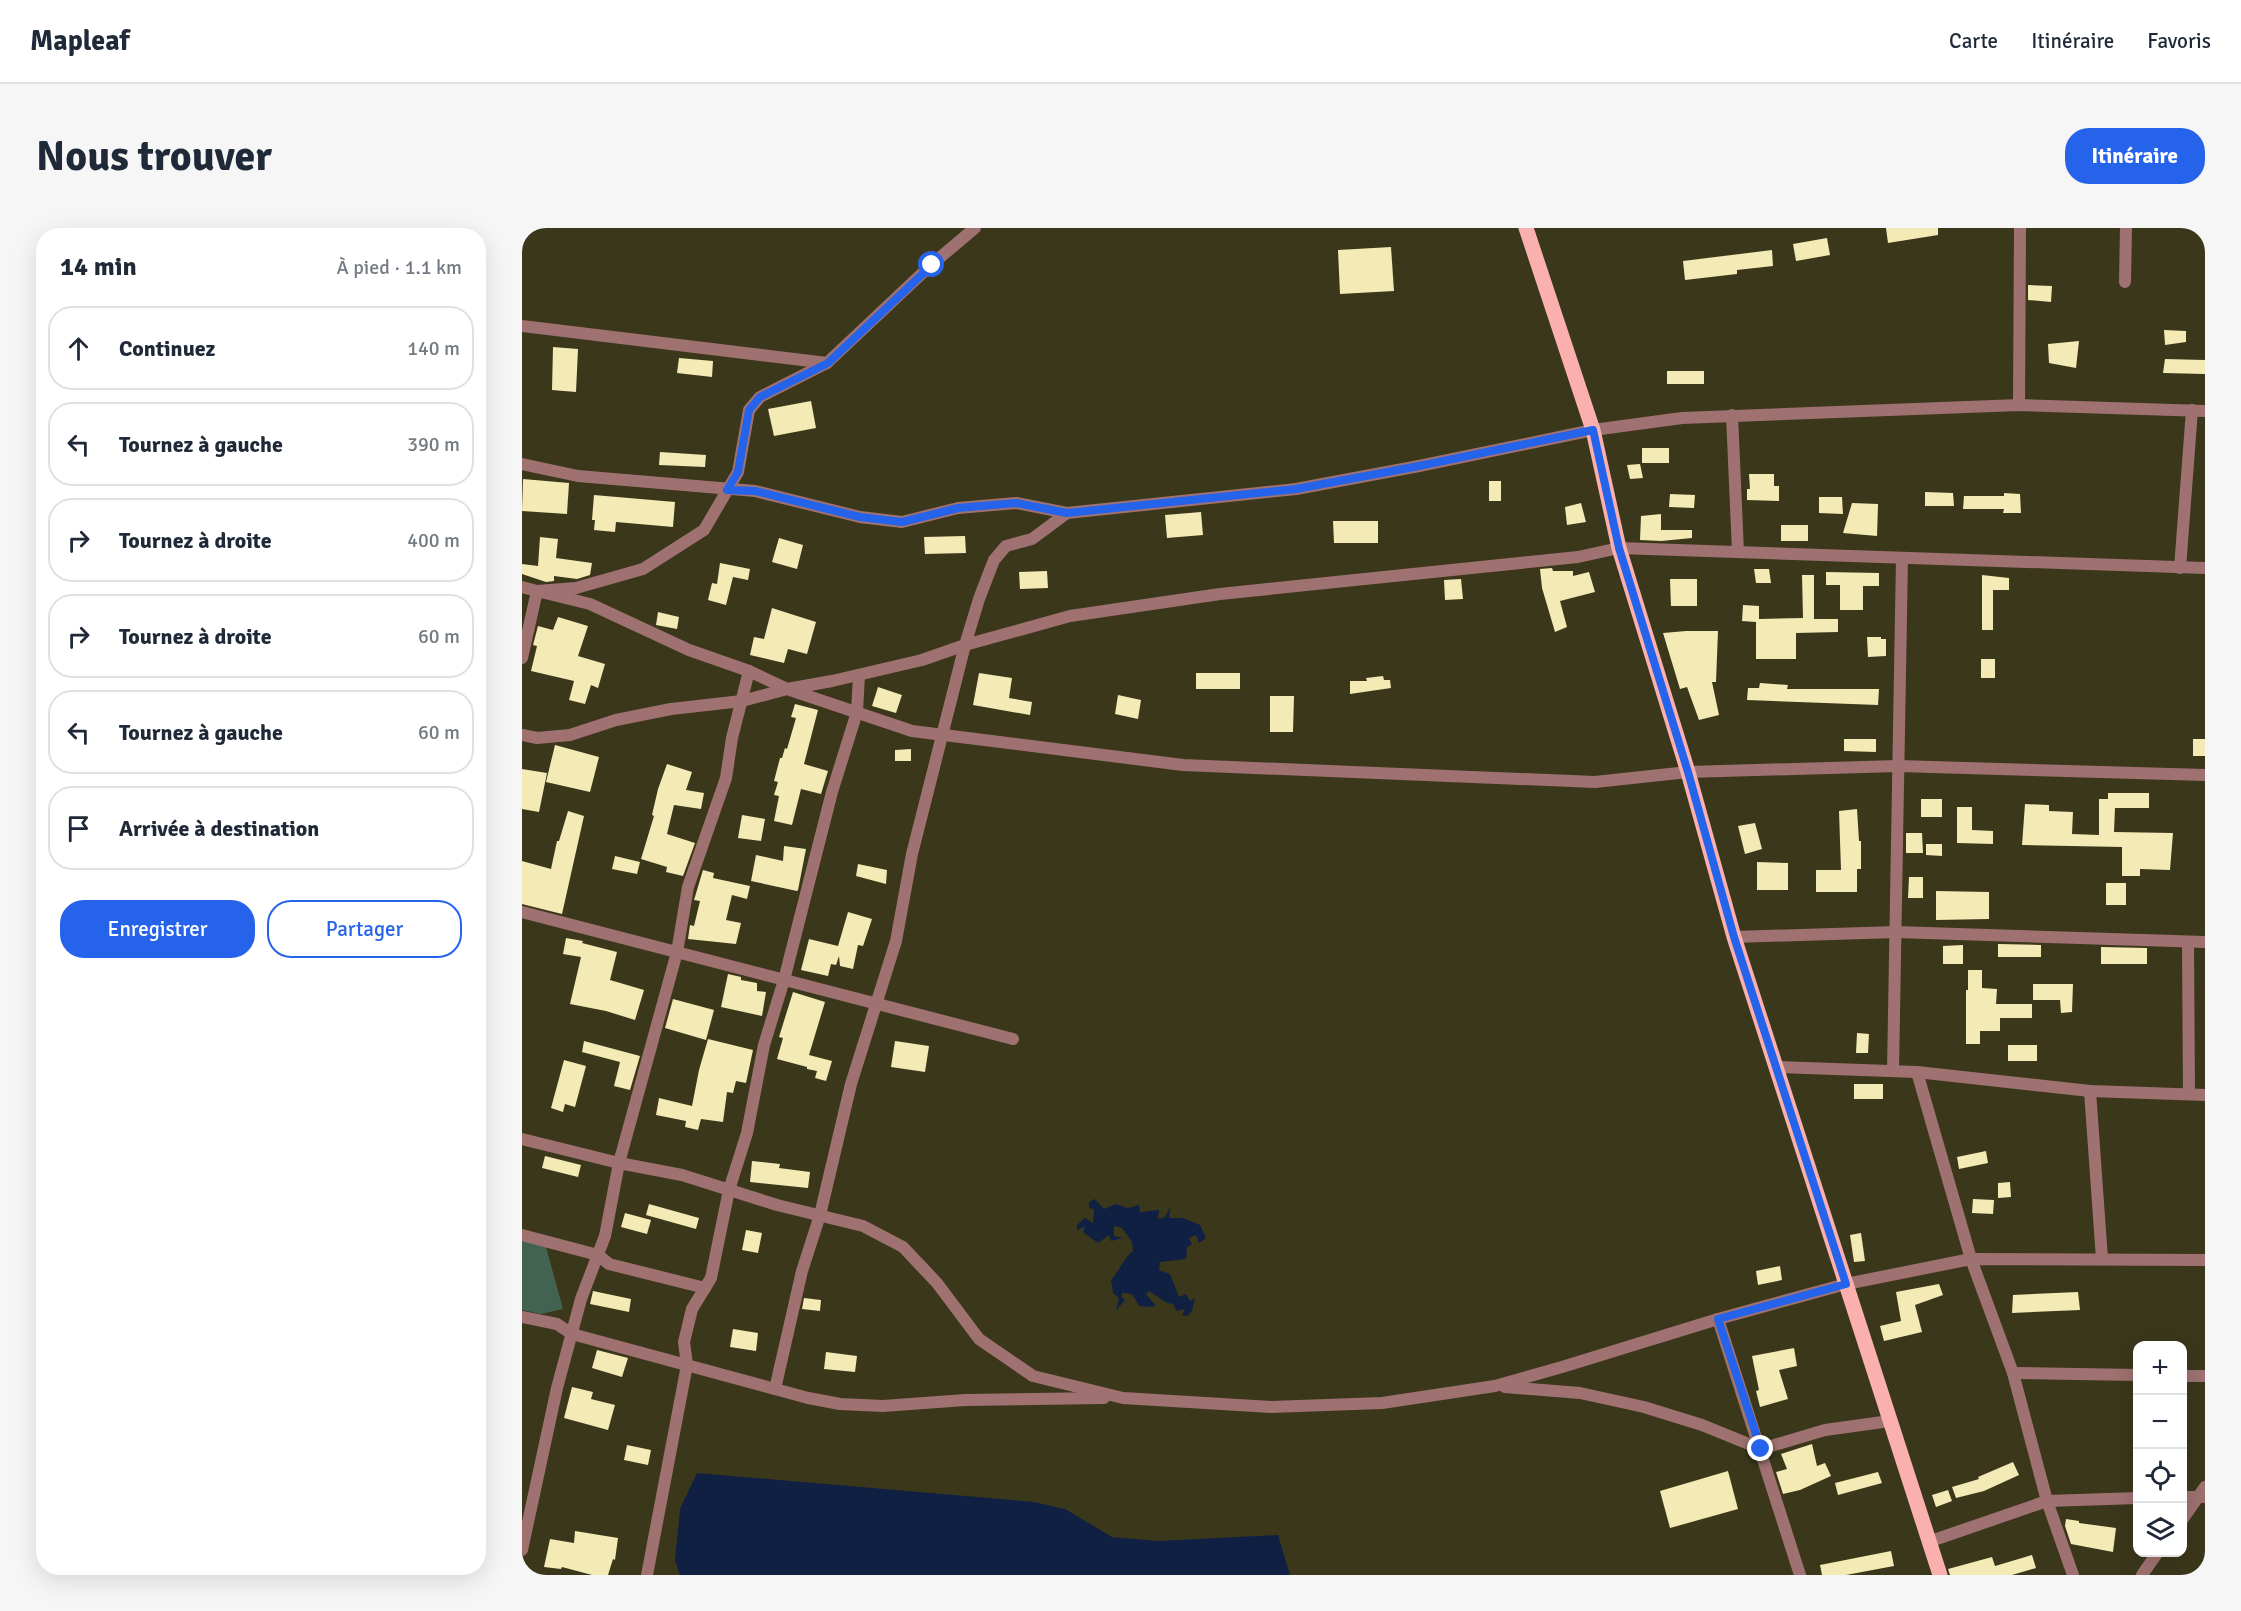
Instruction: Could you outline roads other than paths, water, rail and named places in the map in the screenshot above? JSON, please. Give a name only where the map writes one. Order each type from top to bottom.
[{"type":"main road","points":[[1526,228],[1593,430],[1619,548],[1688,772],[1734,937],[1940,1575]]},
{"type":"street","points":[[537,591],[576,588],[643,569],[704,530],[738,472],[749,410],[760,397],[828,363],[932,265],[975,228]]},
{"type":"street","points":[[2019,405],[2020,228]]},
{"type":"street","points":[[2125,282],[2126,228]]},
{"type":"street","points":[[522,326],[828,363]]},
{"type":"street","points":[[522,464],[578,476],[755,491],[860,517],[902,522],[958,508],[1016,503],[1067,513],[1296,489],[1593,430],[1682,418],[2019,405],[2199,411],[2180,567]]},
{"type":"street","points":[[1732,415],[1738,552]]},
{"type":"street","points":[[775,1389],[802,1271],[820,1215],[851,1084],[896,941],[912,854],[965,645],[994,560],[1005,546],[1032,539],[1067,513]]},
{"type":"street","points":[[522,735],[537,738],[570,735],[616,720],[672,709],[742,700],[859,675],[922,660],[965,645],[1070,616],[1220,594],[1578,557],[1619,548],[2205,568]]},
{"type":"street","points":[[1893,1071],[1902,558]]},
{"type":"street","points":[[522,587],[590,604],[689,650],[749,671],[787,689],[912,731],[1183,765],[1595,782],[1688,772],[1899,766],[2205,775]]},
{"type":"street","points":[[522,658],[537,591]]},
{"type":"street","points":[[522,1550],[557,1388],[581,1299],[605,1236],[620,1163],[676,952],[688,887],[726,778],[732,738],[749,671]]},
{"type":"street","points":[[647,1575],[687,1365],[684,1342],[689,1320],[692,1309],[711,1278],[729,1190],[747,1133],[764,1045],[784,980],[832,792],[857,712],[859,675]]},
{"type":"street","points":[[522,912],[1013,1039]]},
{"type":"street","points":[[1734,937],[1896,932],[2205,942]]},
{"type":"street","points":[[2187,942],[2189,1094]]},
{"type":"street","points":[[1777,1067],[1917,1072],[2090,1091],[2205,1095]]},
{"type":"street","points":[[1917,1072],[1971,1259],[2013,1373],[2046,1501],[2073,1575]]},
{"type":"street","points":[[2090,1091],[2102,1259]]},
{"type":"street","points":[[522,1139],[620,1163],[682,1175],[777,1205],[863,1226],[903,1247],[937,1283],[979,1340],[1033,1376],[1123,1398]]},
{"type":"street","points":[[522,1235],[598,1255],[609,1264],[705,1288]]},
{"type":"street","points":[[522,1317],[557,1324],[572,1334],[808,1398],[840,1404],[883,1406],[965,1400],[1123,1398],[1271,1407],[1382,1403],[1495,1386],[1718,1319],[1846,1284],[1971,1259],[2205,1260]]},
{"type":"street","points":[[1718,1319],[1800,1575]]},
{"type":"street","points":[[2013,1373],[2133,1375]]},
{"type":"street","points":[[2187,1376],[2205,1376]]},
{"type":"street","points":[[1495,1386],[1580,1393],[1644,1407],[1702,1425],[1761,1449],[1825,1430],[1890,1421]]},
{"type":"street","points":[[2187,1496],[2203,1494]]},
{"type":"street","points":[[2187,1514],[2203,1494]]},
{"type":"street","points":[[1928,1542],[2046,1501],[2133,1498]]},
{"type":"street","points":[[2142,1575],[2155,1557]]},
{"type":"water","points":[[1095,1199],[1104,1209],[1116,1204],[1128,1208],[1139,1205],[1140,1212],[1159,1210],[1158,1219],[1165,1217],[1170,1207],[1169,1218],[1183,1218],[1200,1225],[1206,1238],[1199,1243],[1196,1235],[1189,1238],[1192,1244],[1187,1247],[1186,1259],[1160,1262],[1159,1270],[1170,1274],[1179,1297],[1186,1294],[1190,1301],[1195,1298],[1192,1311],[1187,1316],[1182,1315],[1185,1309],[1177,1311],[1173,1304],[1167,1303],[1149,1291],[1146,1294],[1155,1305],[1154,1307],[1139,1306],[1132,1294],[1122,1293],[1122,1298],[1125,1300],[1116,1311],[1119,1298],[1113,1293],[1111,1280],[1133,1251],[1132,1242],[1122,1228],[1114,1226],[1114,1236],[1123,1238],[1111,1241],[1109,1235],[1098,1243],[1083,1232],[1085,1226],[1077,1231],[1077,1225],[1085,1218],[1093,1223],[1094,1209],[1089,1208],[1089,1202]]},
{"type":"water","points":[[697,1473],[1034,1502],[1065,1509],[1112,1537],[1158,1541],[1278,1535],[1290,1575],[680,1575],[675,1560],[680,1509]]}]
